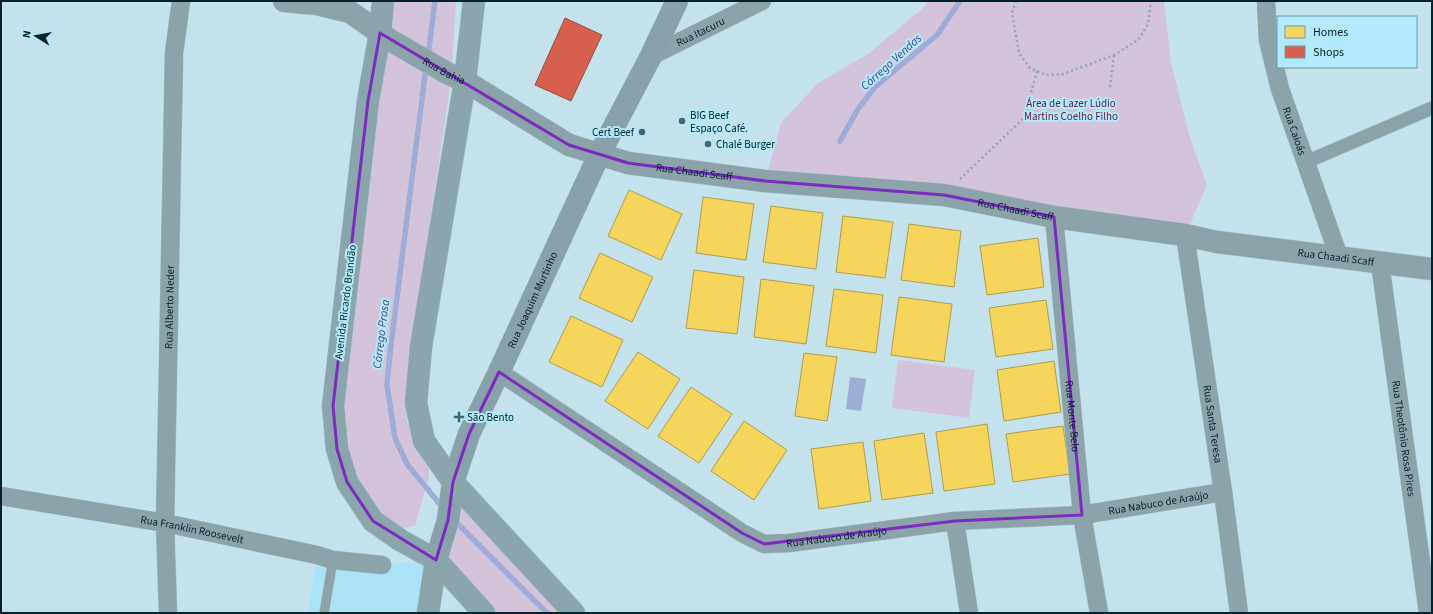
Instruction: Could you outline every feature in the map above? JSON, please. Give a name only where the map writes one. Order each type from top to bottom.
[{"type":"main road","name":"Avenida Ricardo Brandão","points":[[383,1],[385,36],[368,101],[333,406],[337,449],[347,482],[373,521],[400,540],[437,555],[484,613]]},
{"type":"main road","points":[[474,1],[456,77],[421,347],[416,403],[424,441],[451,492],[574,613]]},
{"type":"main road","name":"Rua Joaquim Murtinho","points":[[437,555],[448,520],[451,492],[469,434],[599,155],[651,56],[677,1]]},
{"type":"street","name":"Rua Alberto Neder","points":[[168,613],[165,523],[174,53],[181,1]]},
{"type":"street","name":"Rua Bahia","points":[[284,1],[317,4],[350,12],[385,36],[569,145],[599,155]]},
{"type":"street","name":"Rua Caioás","points":[[1266,1],[1268,40],[1280,89],[1339,257]]},
{"type":"street","name":"Rua Itacuru","points":[[651,56],[751,3]]},
{"type":"street","points":[[1306,162],[1432,108]]},
{"type":"street","name":"Rua Chaadi Scaff","points":[[599,155],[628,163],[765,181],[944,195],[1054,217],[1217,242],[1432,269]]},
{"type":"street","name":"Rua Monte Belo","points":[[1054,217],[1082,515],[1099,613]]},
{"type":"street","name":"Rua Santa Teresa","points":[[1185,236],[1223,492],[1239,613]]},
{"type":"street","name":"Rua Theotônio Rosa Pires","points":[[1380,263],[1428,613]]},
{"type":"street","name":"Rua Nabuco de Araújo","points":[[499,372],[742,534],[764,544],[789,544],[955,521],[1082,515],[1223,492]]},
{"type":"street","name":"Rua Franklin Roosevelt","points":[[1,496],[165,523],[317,555],[333,560],[382,565]]},
{"type":"street","points":[[955,521],[970,613]]},
{"type":"street","name":"Rua Joaquim Murtinho","points":[[428,613],[437,555]]},
{"type":"lane","points":[[324,613],[333,560]]},
{"type":"path","points":[[1016,1],[1012,13],[1019,53],[1030,68],[1046,75],[1062,74],[1114,55],[1138,40],[1148,24],[1151,1]]},
{"type":"path","points":[[1110,87],[1114,55]]},
{"type":"path","points":[[944,195],[1024,118],[1037,71]]},
{"type":"highlighted area","points":[[380,33],[569,145],[628,163],[765,181],[944,195],[1054,217],[1082,515],[955,521],[764,544],[742,533],[499,372],[469,434],[453,482],[448,520],[436,560],[373,521],[347,482],[337,449],[333,406],[368,101]]},
{"type":"shaded area","points":[[850,377],[866,379],[861,411],[846,409]]},
{"type":"shaded area","points":[[317,555],[382,565],[436,560],[428,613],[308,613]]},
{"type":"green space","points":[[393,1],[456,1],[451,80],[409,364],[406,417],[416,447],[429,468],[429,477],[415,526],[402,528],[381,513],[358,479],[343,448],[341,406],[374,105]]},
{"type":"green space","name":"Área de Lazer Lúdio Martins Coelho Filho","points":[[928,1],[1164,1],[1171,62],[1190,138],[1207,185],[1185,235],[765,181],[781,123],[818,83],[868,54],[922,9]]},
{"type":"green space","points":[[898,360],[975,370],[969,418],[892,408]]},
{"type":"green space","points":[[453,482],[574,613],[484,613],[436,560]]},
{"type":"building: Homes","points":[[629,190],[682,214],[661,260],[608,236]]},
{"type":"building: Homes","points":[[703,197],[754,204],[746,260],[696,253]]},
{"type":"building: Homes","points":[[771,206],[823,213],[816,269],[763,262]]},
{"type":"building: Homes","points":[[843,216],[893,222],[885,278],[836,272]]},
{"type":"building: Homes","points":[[909,224],[961,231],[954,287],[901,280]]},
{"type":"building: Homes","points":[[1038,238],[1044,287],[987,295],[980,246]]},
{"type":"building: Homes","points":[[600,253],[653,277],[632,322],[579,298]]},
{"type":"building: Homes","points":[[694,270],[744,277],[737,334],[686,328]]},
{"type":"building: Homes","points":[[761,279],[814,286],[806,344],[754,337]]},
{"type":"building: Homes","points":[[834,289],[883,295],[876,353],[826,346]]},
{"type":"building: Homes","points":[[899,297],[952,304],[944,362],[891,355]]},
{"type":"building: Homes","points":[[1046,300],[1053,349],[996,357],[989,308]]},
{"type":"building: Homes","points":[[571,316],[623,340],[602,387],[549,362]]},
{"type":"building: Homes","points":[[638,352],[680,379],[648,429],[605,401]]},
{"type":"building: Homes","points":[[804,353],[837,357],[827,421],[795,416]]},
{"type":"building: Homes","points":[[1054,361],[1061,412],[1004,421],[997,370]]},
{"type":"building: Homes","points":[[691,387],[732,414],[699,463],[658,436]]},
{"type":"building: Homes","points":[[744,421],[787,450],[754,500],[711,471]]},
{"type":"building: Homes","points":[[987,424],[995,484],[944,491],[936,432]]},
{"type":"building: Homes","points":[[1063,426],[1070,474],[1013,482],[1006,434]]},
{"type":"building: Homes","points":[[924,433],[933,493],[882,500],[874,441]]},
{"type":"building: Homes","points":[[863,442],[871,501],[819,509],[811,449]]},
{"type":"building: Shops","points":[[565,18],[602,35],[571,101],[535,85]]},
{"type":"waterway","name":"Córrego Prosa","points":[[428,56],[435,1]]},
{"type":"waterway","name":"Córrego Vendas","points":[[840,141],[858,109],[875,87],[937,35],[960,1]]},
{"type":"waterway","name":"Córrego Prosa","points":[[426,67],[387,385],[395,438],[407,464],[443,508]]},
{"type":"waterway","name":"Córrego Prosa","points":[[454,520],[547,613]]},
{"type":"place","name":"BIG Beef Espaço Café.","points":[[682,121]]},
{"type":"place","name":"Cert Beef","points":[[642,132]]},
{"type":"place","name":"Chalé Burger","points":[[708,144]]},
{"type":"place","name":"São Bento","points":[[459,417]]}]
